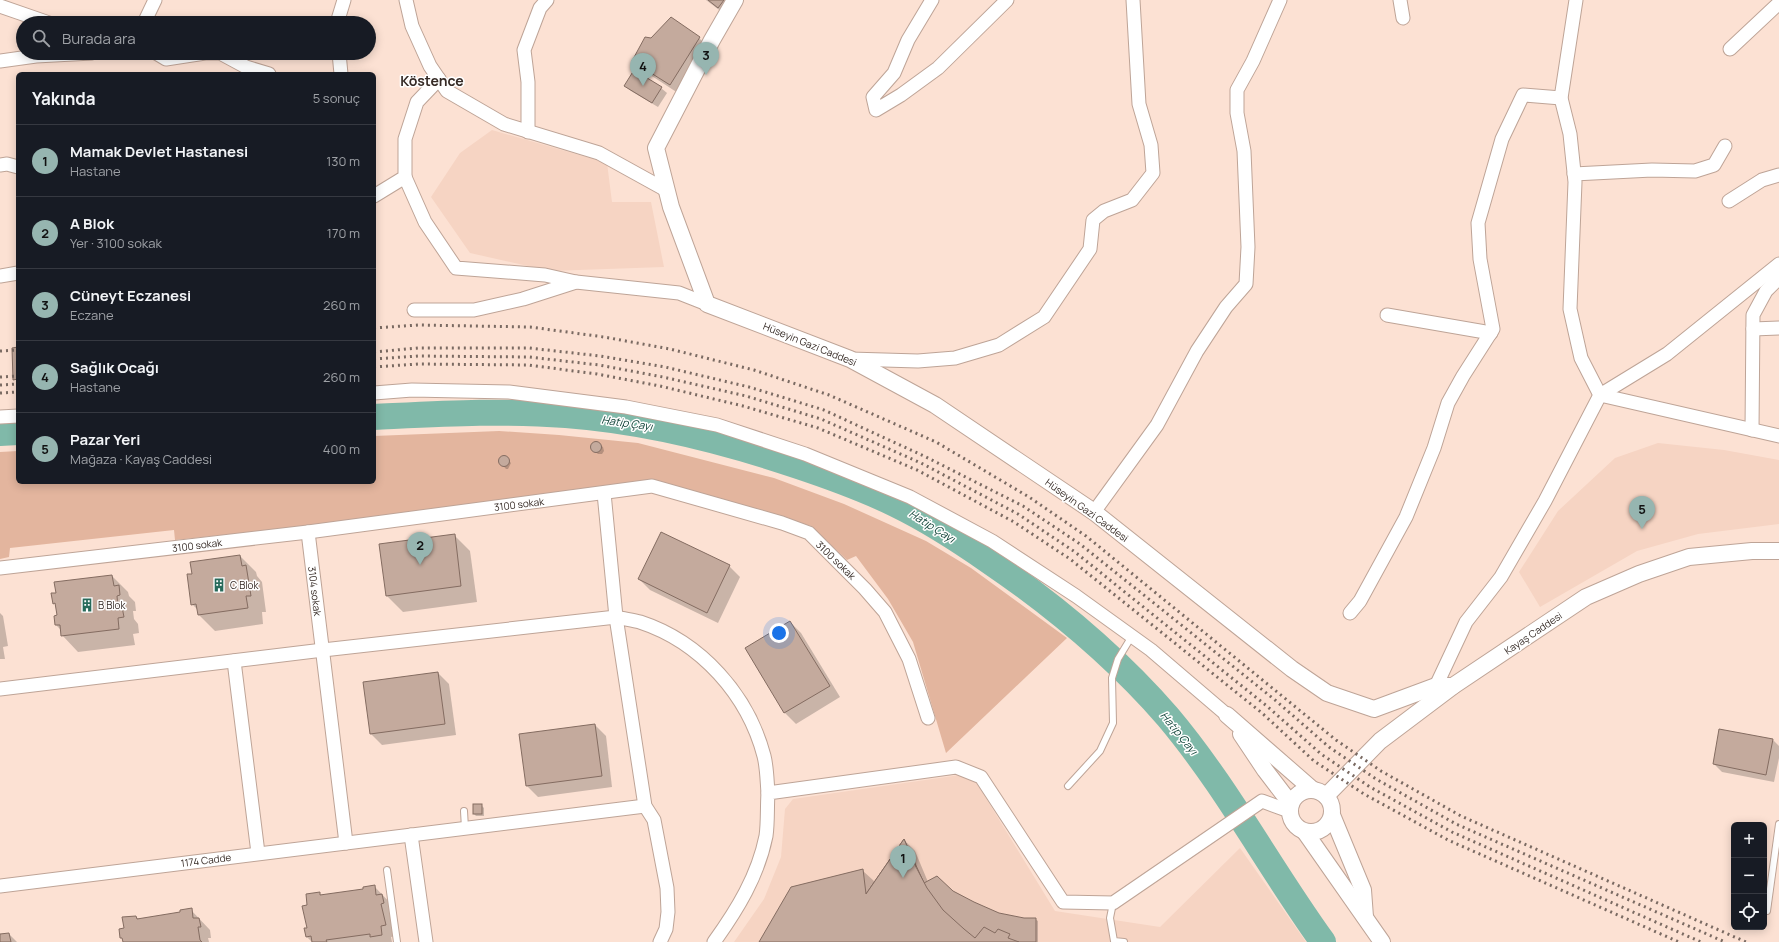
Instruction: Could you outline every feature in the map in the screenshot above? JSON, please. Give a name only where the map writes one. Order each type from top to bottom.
[{"type":"street","points":[[147,16],[155,0]]},
{"type":"street","points":[[339,16],[344,0]]},
{"type":"street","points":[[406,0],[412,26],[430,66],[447,91],[504,124],[599,153],[666,190]]},
{"type":"street","points":[[528,132],[528,82],[524,50],[540,8],[547,0]]},
{"type":"street","points":[[707,304],[671,208],[656,148],[712,40],[735,0]]},
{"type":"street","points":[[932,0],[908,40],[894,73],[873,97],[876,110],[901,95],[938,68],[1007,0]]},
{"type":"street","points":[[850,359],[918,360],[955,358],[999,346],[1044,317],[1090,249],[1093,220],[1104,211],[1132,200],[1153,173],[1151,145],[1139,104],[1133,0]]},
{"type":"street","points":[[1094,512],[1157,425],[1197,351],[1226,307],[1246,284],[1248,247],[1244,151],[1237,113],[1237,90],[1253,61],[1280,0]]},
{"type":"street","points":[[1400,0],[1403,18]]},
{"type":"street","points":[[1576,0],[1561,98],[1570,134],[1574,174],[1570,309],[1581,358],[1600,395],[1779,436]]},
{"type":"street","points":[[1730,49],[1779,3]]},
{"type":"street","points":[[0,6],[29,16]]},
{"type":"street","points":[[0,61],[16,59]]},
{"type":"street","points":[[233,60],[246,67],[262,72]]},
{"type":"street","points":[[340,60],[341,72]]},
{"type":"street","points":[[439,79],[417,102],[405,139],[405,177],[425,222],[456,268],[545,275],[576,282],[678,293],[707,304]]},
{"type":"street","points":[[1350,613],[1360,601],[1406,517],[1434,448],[1448,404],[1463,376],[1493,330],[1480,259],[1478,222],[1502,139],[1523,95],[1561,98]]},
{"type":"street","points":[[1574,174],[1652,170],[1695,171],[1714,165],[1725,146]]},
{"type":"street","points":[[0,165],[7,164],[16,166]]},
{"type":"street","points":[[1729,201],[1762,180],[1779,175]]},
{"type":"street","points":[[376,195],[405,177]]},
{"type":"street","points":[[1436,686],[1466,622],[1501,577],[1545,501],[1600,395],[1667,354],[1779,264]]},
{"type":"street","points":[[0,276],[16,273]]},
{"type":"street","points":[[1752,430],[1753,315],[1766,291],[1779,278]]},
{"type":"street","points":[[414,310],[474,310],[523,299],[576,282]]},
{"type":"street","name":"Hüseyin Gazi Caddesi","points":[[707,304],[850,359],[935,405],[1094,512],[1292,669],[1327,693],[1374,709],[1436,686],[1454,686]]},
{"type":"street","points":[[1387,315],[1491,333]]},
{"type":"street","points":[[1753,329],[1779,328]]},
{"type":"street","points":[[376,393],[412,390],[509,392],[626,407],[717,425],[805,454],[910,497],[992,541],[1076,596],[1132,636],[1151,650],[1330,801],[1332,815],[1363,890],[1365,917]]},
{"type":"street","points":[[0,417],[16,416]]},
{"type":"street","name":"3100 sokak","points":[[0,568],[308,532],[652,486],[782,523],[808,534],[866,588],[885,612],[909,659],[928,718]]},
{"type":"street","points":[[604,493],[616,617],[645,806],[654,820],[668,888],[666,929],[660,942]]},
{"type":"street","name":"3104 sokak","points":[[308,532],[346,843]]},
{"type":"street","name":"Kayaş Caddesi","points":[[1319,793],[1380,741],[1454,686],[1586,597],[1639,574],[1689,557],[1752,551],[1779,551]]},
{"type":"street","points":[[0,689],[322,650],[616,617],[641,622],[670,635],[702,656],[731,688],[752,720],[765,757],[768,793],[766,836],[757,868],[737,910],[714,942]]},
{"type":"street","points":[[234,661],[258,853]]},
{"type":"street","points":[[1228,715],[1290,807]]},
{"type":"street","points":[[768,793],[956,767],[981,776],[1062,902],[1113,903],[1262,801],[1290,807]]},
{"type":"street","points":[[1319,793],[1299,793],[1290,807],[1290,818],[1293,824],[1305,832],[1382,942]]},
{"type":"street","name":"1174 Cadde","points":[[0,886],[645,806]]},
{"type":"street","points":[[1305,832],[1312,833],[1325,828],[1332,815]]},
{"type":"street","points":[[411,835],[426,942]]},
{"type":"lane","points":[[1068,786],[1100,751],[1113,723],[1112,678],[1118,659],[1132,636]]},
{"type":"lane","points":[[464,812],[465,828]]},
{"type":"lane","points":[[1767,911],[1779,824]]},
{"type":"lane","points":[[387,870],[397,942]]},
{"type":"lane","points":[[1113,903],[1110,918],[1114,940],[1124,942]]},
{"type":"shaded area","points":[[492,130],[607,163],[612,202],[651,202],[664,267],[550,271],[470,253],[431,197],[460,153]]},
{"type":"shaded area","points":[[499,431],[638,443],[774,478],[844,504],[926,541],[971,568],[1067,638],[946,753],[913,642],[888,599],[856,556],[847,560],[811,526],[679,487],[175,540],[174,530],[10,548],[9,557],[0,559],[0,452],[16,451],[16,484],[376,484],[376,436]]},
{"type":"shaded area","points":[[1658,443],[1724,450],[1779,460],[1779,524],[1698,534],[1637,551],[1540,607],[1519,572],[1558,511],[1615,458]]},
{"type":"shaded area","points":[[960,775],[976,782],[1055,911],[1160,927],[1240,848],[1306,942],[734,942],[764,899],[781,857],[785,809],[793,799]]},
{"type":"building","points":[[708,0],[724,0],[718,8]]},
{"type":"building","points":[[671,17],[700,37],[670,85],[632,61],[645,37],[651,38]]},
{"type":"building","points":[[634,70],[662,87],[652,103],[624,86]]},
{"type":"building","points":[[16,347],[16,379],[13,380],[12,348]]},
{"type":"building","points":[[596,441],[600,443],[602,447],[600,451],[596,453],[592,451],[590,447],[592,443]]},
{"type":"building","points":[[504,455],[508,457],[510,461],[508,465],[504,467],[500,465],[498,461],[500,457]]},
{"type":"building","points":[[661,532],[730,565],[707,613],[638,579]]},
{"type":"building","points":[[455,534],[461,586],[386,596],[379,544]]},
{"type":"building","name":"C Blok","points":[[240,555],[242,566],[246,565],[251,596],[246,596],[248,608],[198,615],[196,604],[191,605],[187,574],[192,574],[190,562]]},
{"type":"building","name":"B Blok","points":[[112,575],[114,586],[119,585],[120,595],[117,596],[118,607],[122,607],[124,617],[118,618],[119,629],[61,636],[60,625],[55,625],[54,616],[57,615],[55,603],[53,604],[51,593],[56,593],[54,582]]},
{"type":"building","points":[[790,621],[830,686],[784,713],[745,648]]},
{"type":"building","points":[[438,672],[445,724],[370,734],[363,682]]},
{"type":"building","points":[[595,724],[602,776],[526,786],[519,734]]},
{"type":"building","points":[[1719,729],[1773,739],[1766,775],[1713,764]]},
{"type":"building","points":[[473,804],[482,804],[482,814],[473,814]]},
{"type":"building","points":[[904,839],[924,883],[937,876],[953,891],[999,913],[1024,918],[1036,918],[1036,942],[914,942],[906,932],[866,894]]},
{"type":"building","points":[[904,839],[927,888],[943,910],[964,929],[975,938],[984,927],[995,933],[998,929],[1010,934],[1008,938],[1019,942],[759,942],[791,887],[863,869],[866,894]]},
{"type":"building","points":[[375,885],[376,895],[382,894],[384,903],[381,904],[386,925],[381,926],[382,935],[370,937],[370,934],[326,940],[327,942],[312,942],[311,936],[306,937],[304,928],[307,928],[302,906],[307,905],[306,894],[320,892],[320,895],[363,889],[363,887]]},
{"type":"building","points":[[192,908],[193,918],[199,918],[201,927],[198,927],[200,940],[202,942],[123,942],[122,938],[120,938],[119,929],[124,928],[122,917],[136,916],[137,919],[180,912],[180,910]]},
{"type":"building","points":[[9,933],[11,942],[0,942],[0,934]]},
{"type":"waterway","name":"Hatip Çayı","points":[[376,417],[470,413],[518,413],[596,418],[654,427],[712,440],[810,470],[871,493],[919,517],[966,545],[1038,596],[1084,633],[1148,695],[1168,717],[1210,771],[1323,942]]},
{"type":"waterway","name":"Hatip Çayı","points":[[0,433],[16,432]]},
{"type":"railway","points":[[376,328],[418,325],[530,327],[604,337],[670,349],[754,370],[829,395],[936,442],[1029,497],[1086,536],[1336,740],[1381,771],[1461,816],[1746,942]]},
{"type":"railway","points":[[376,352],[418,348],[529,348],[600,356],[665,367],[749,387],[824,410],[926,457],[1023,506],[1080,544],[1275,700],[1329,747],[1376,779],[1456,824],[1725,942]]},
{"type":"railway","points":[[0,351],[16,350]]},
{"type":"railway","points":[[376,359],[418,356],[529,357],[599,365],[663,377],[746,396],[821,419],[921,463],[1018,514],[1075,552],[1268,707],[1321,754],[1370,787],[1452,832],[1701,942]]},
{"type":"railway","points":[[376,367],[418,364],[528,365],[597,374],[660,386],[743,406],[818,428],[917,470],[1014,522],[1070,559],[1262,713],[1314,761],[1364,794],[1448,840],[1679,942]]},
{"type":"railway","points":[[0,377],[16,376]]},
{"type":"railway","points":[[0,385],[16,384]]},
{"type":"railway","points":[[0,393],[16,392]]},
{"type":"place","name":"Cüneyt Eczanesi","points":[[706,75]]},
{"type":"place","name":"Sağlık Ocağı","points":[[643,86]]},
{"type":"place","name":"Pazar Yeri","points":[[1642,529]]},
{"type":"place","name":"A Blok","points":[[420,565]]},
{"type":"place","name":"C Blok","points":[[219,585]]},
{"type":"place","name":"B Blok","points":[[87,605]]},
{"type":"place","name":"Mamak Devlet Hastanesi","points":[[903,878]]},
{"type":"district","name":"Köstence","points":[[432,81]]}]
